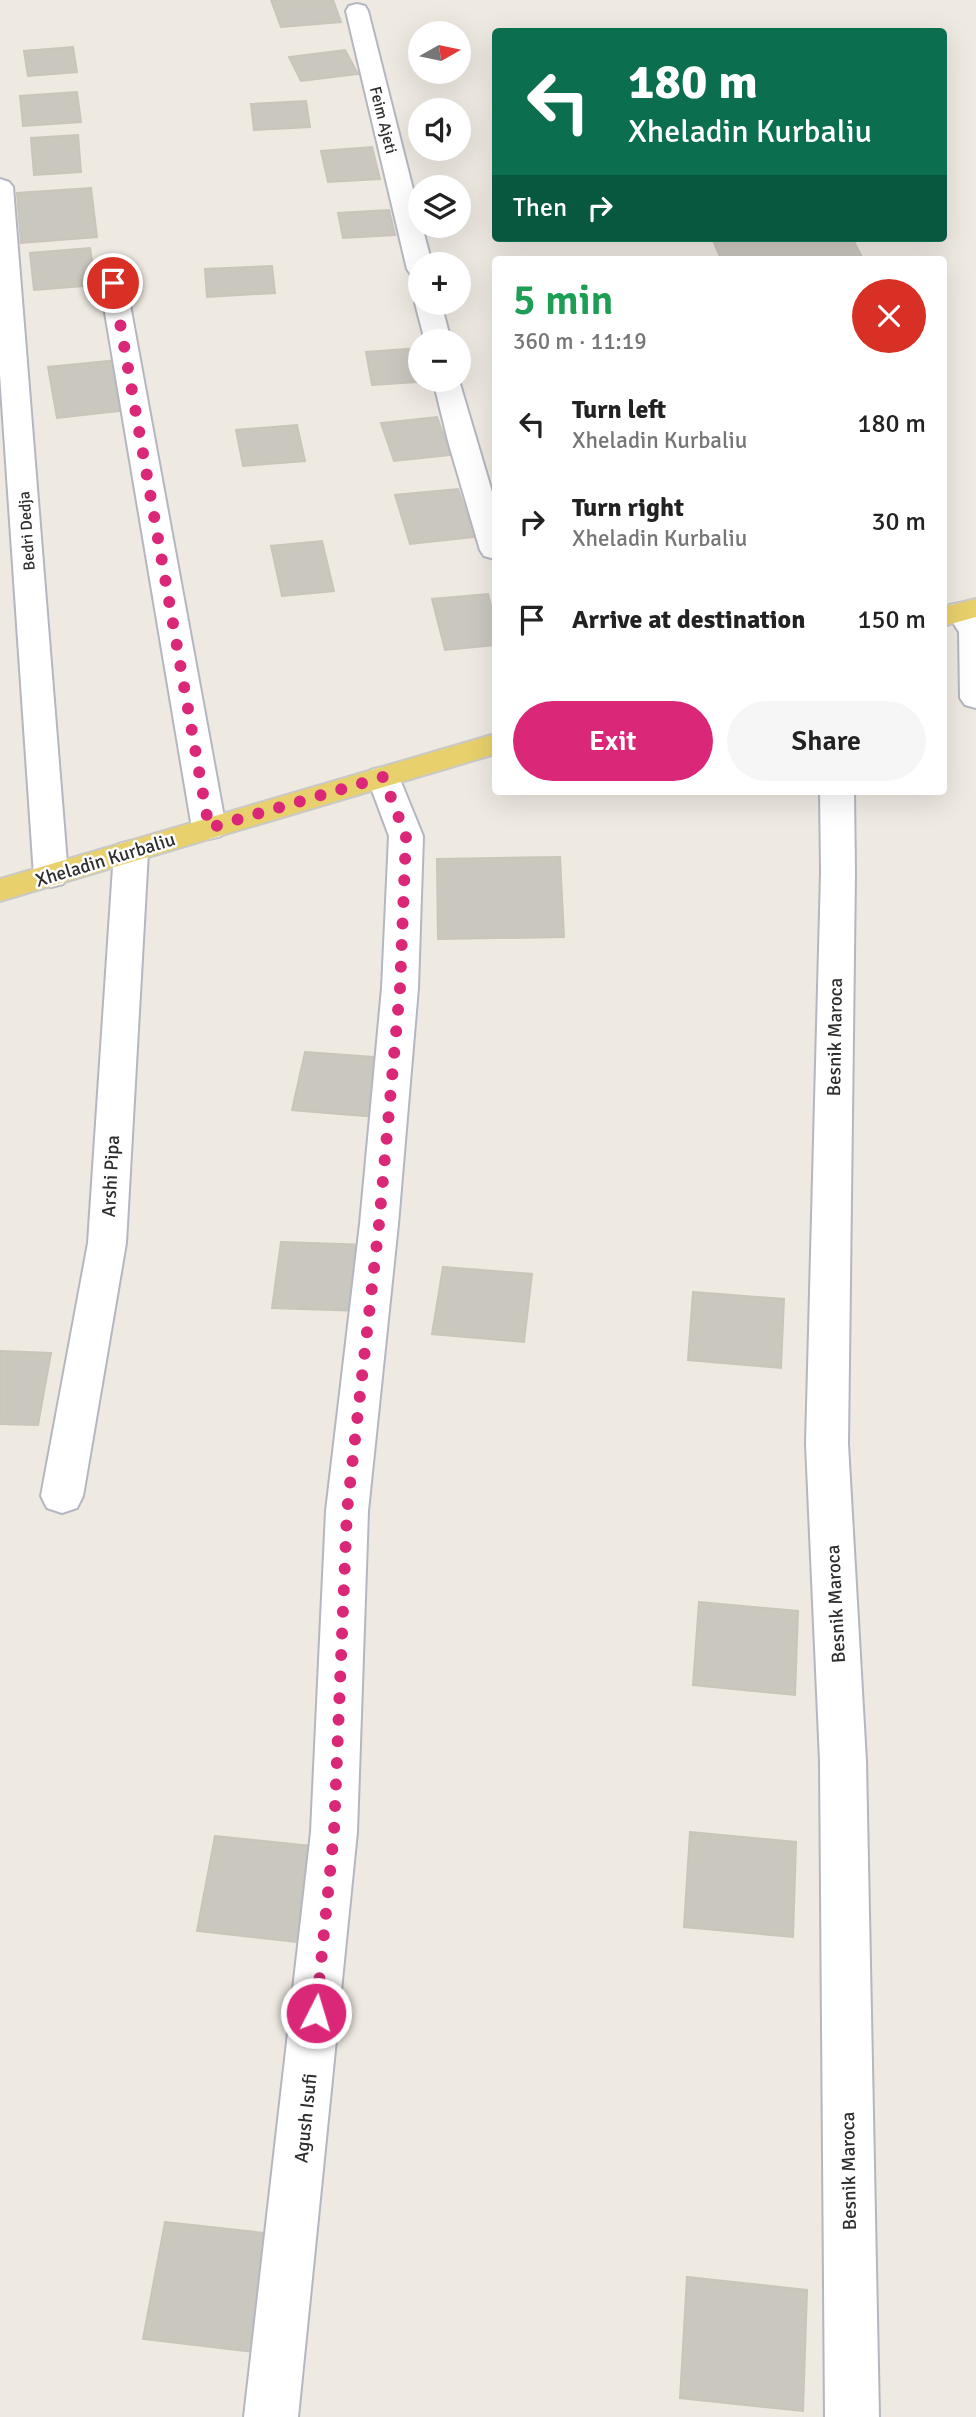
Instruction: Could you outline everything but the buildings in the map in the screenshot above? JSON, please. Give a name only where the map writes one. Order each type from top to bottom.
[{"type":"main road","name":"Xheladin Kurbaliu","points":[[0,890],[492,745]]},
{"type":"street","name":"Feim Ajeti","points":[[357,11],[416,252]]},
{"type":"street","name":"Bedri Dedja","points":[[0,187],[51,876]]},
{"type":"street","points":[[113,283],[209,828]]},
{"type":"street","points":[[450,392],[492,540]]},
{"type":"street","points":[[960,612],[975,632],[976,698]]},
{"type":"street","name":"Agush Isufi","points":[[271,2417],[308,2091],[332,1845],[347,1511],[379,1224],[400,988],[406,836],[383,777]]},
{"type":"street","name":"Besnik Maroca","points":[[837,795],[838,873],[827,1444],[843,1761],[852,2417]]},
{"type":"street","name":"Arshi Pipa","points":[[62,1496],[107,1243],[117,1035],[131,852]]},
{"type":"route","points":[[113,283],[209,828],[383,777],[406,836],[398,1014],[379,1224],[347,1511],[334,1832],[316,2013]]}]
